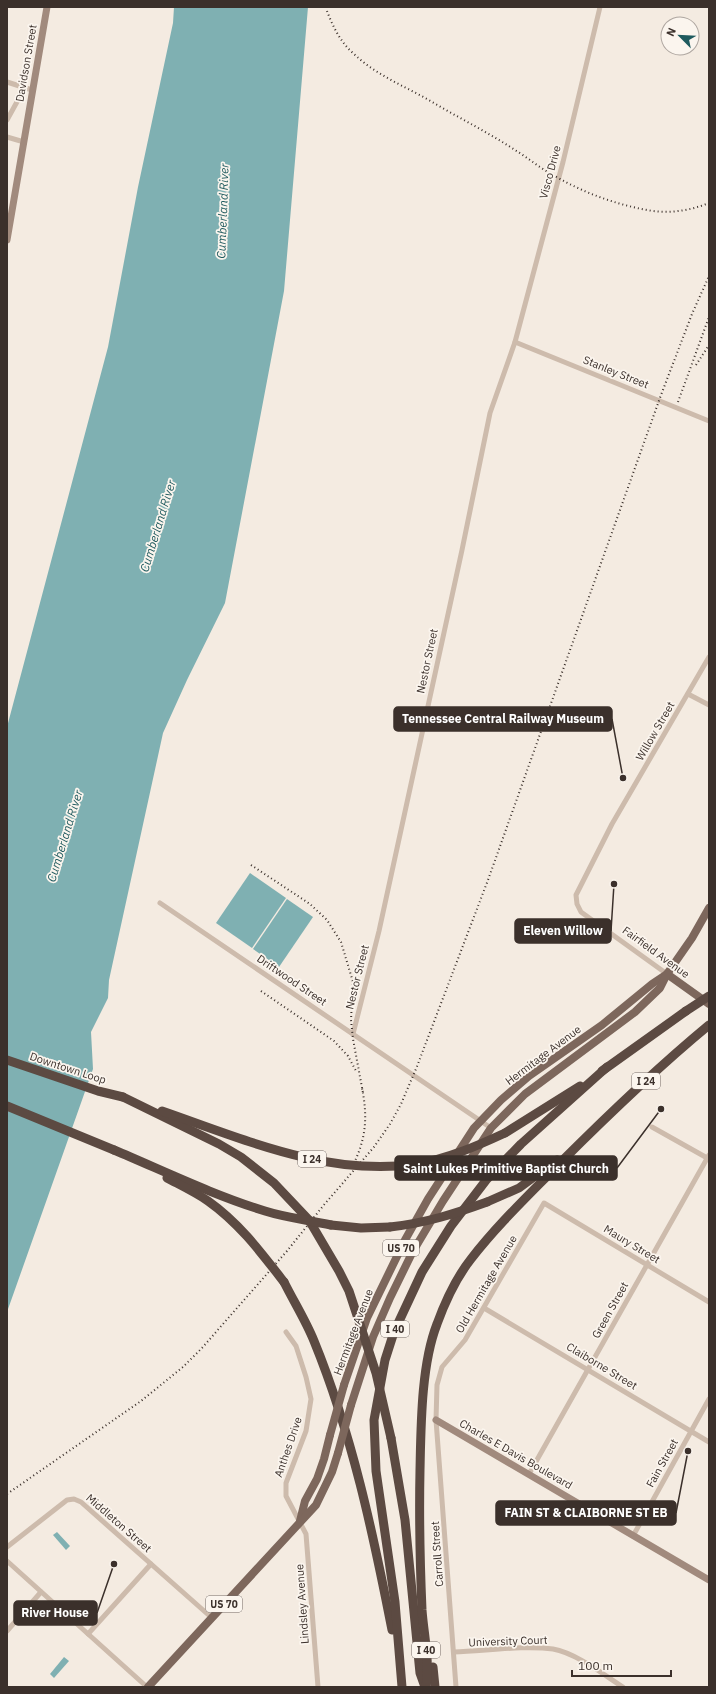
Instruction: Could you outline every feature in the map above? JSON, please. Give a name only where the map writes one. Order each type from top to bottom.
[{"type":"highway","name":"I 24","points":[[123,1097],[251,1142],[304,1157],[343,1164],[382,1167],[417,1164],[467,1150],[505,1133],[545,1109],[709,996]]},
{"type":"highway","name":"I 24","points":[[7,1106],[211,1192],[265,1211],[293,1219],[308,1220],[331,1225],[361,1228],[390,1227],[420,1223],[452,1215],[519,1188],[589,1134],[655,1072],[706,1027]]},
{"type":"highway","name":"Downtown Loop","points":[[7,1060],[98,1091],[123,1097]]},
{"type":"highway","name":"I 40","points":[[402,1687],[399,1666],[395,1602],[376,1471],[374,1420],[385,1360],[394,1332],[422,1272],[451,1226],[487,1179],[521,1144],[607,1067]]},
{"type":"highway","points":[[123,1097],[219,1144],[241,1157],[274,1183],[309,1220],[339,1271],[349,1291],[376,1374],[391,1438],[405,1520],[420,1673],[426,1687]]},
{"type":"highway","name":"I 40","points":[[426,1687],[428,1673],[419,1543],[420,1470],[424,1394],[429,1355],[436,1326],[450,1293],[470,1260],[508,1216],[589,1134]]},
{"type":"highway","points":[[114,1150],[212,1204],[230,1218],[250,1238],[284,1282],[314,1342],[333,1389],[357,1471],[399,1666]]},
{"type":"highway","points":[[423,1613],[429,1631],[435,1687]]},
{"type":"main road","name":"Hermitage Avenue","points":[[148,1687],[316,1505],[332,1472],[351,1405],[373,1337],[390,1298],[412,1253],[443,1201],[491,1128],[525,1094],[635,1012],[660,988],[667,974],[692,938],[709,908]]},
{"type":"main road","name":"Hermitage Avenue","points":[[300,1521],[305,1501],[317,1479],[324,1460],[344,1385],[367,1318],[405,1240],[448,1166],[474,1128],[529,1076],[602,1025],[652,984],[667,974]]},
{"type":"main road","name":"Fairfield Avenue","points":[[667,974],[709,1004]]},
{"type":"street","name":"Davidson Street","points":[[7,240],[47,7]]},
{"type":"street","name":"Visco Drive","points":[[515,342],[563,162],[600,7]]},
{"type":"street","points":[[7,82],[32,90]]},
{"type":"street","name":"Davidson Street","points":[[7,120],[18,100],[22,88]]},
{"type":"street","points":[[7,137],[24,142]]},
{"type":"street","name":"Stanley Street","points":[[515,342],[709,421]]},
{"type":"street","name":"Nestor Street","points":[[353,1034],[380,924],[462,550],[490,413],[515,342]]},
{"type":"street","name":"Willow Street","points":[[576,900],[578,888],[612,824],[709,657]]},
{"type":"street","points":[[688,694],[709,705]]},
{"type":"street","name":"Fairfield Avenue","points":[[576,900],[577,906],[582,912],[667,974]]},
{"type":"street","name":"Driftwood Street","points":[[160,903],[353,1034],[407,1073],[442,1094],[480,1122],[491,1128]]},
{"type":"street","points":[[652,1127],[708,1157]]},
{"type":"street","name":"Green Street","points":[[529,1474],[708,1157]]},
{"type":"street","name":"Maury Street","points":[[544,1203],[709,1302]]},
{"type":"street","name":"Old Hermitage Avenue","points":[[436,1420],[437,1385],[442,1367],[465,1340],[544,1203]]},
{"type":"street","name":"Claiborne Street","points":[[484,1308],[709,1442]]},
{"type":"street","name":"Anthes Drive","points":[[286,1332],[296,1346],[311,1399],[306,1430],[286,1483],[286,1496],[300,1521]]},
{"type":"street","name":"Fain Street","points":[[633,1536],[709,1400]]},
{"type":"street","name":"Charles E Davis Boulevard","points":[[436,1420],[709,1580]]},
{"type":"street","name":"Carroll Street","points":[[436,1420],[456,1687]]},
{"type":"street","name":"Middleton Street","points":[[7,1547],[67,1500],[74,1499],[81,1502],[212,1618]]},
{"type":"street","name":"Lindsley Avenue","points":[[300,1521],[306,1534],[318,1687]]},
{"type":"street","points":[[7,1561],[148,1687]]},
{"type":"street","points":[[88,1634],[151,1564]]},
{"type":"street","points":[[7,1631],[41,1592]]},
{"type":"street","name":"University Court","points":[[454,1652],[527,1648],[554,1649],[572,1655],[624,1687]]},
{"type":"water","name":"Cumberland River","points":[[174,7],[308,7],[284,291],[225,603],[163,733],[109,980],[108,998],[91,1032],[93,1069],[7,1312],[7,727],[108,347],[138,187],[173,23]]},
{"type":"water","points":[[250,873],[286,898],[252,948],[216,923]]},
{"type":"water","points":[[287,899],[313,917],[279,967],[253,949]]},
{"type":"water","points":[[57,1532],[70,1546],[66,1550],[53,1535]]},
{"type":"water","points":[[64,1657],[69,1661],[54,1678],[50,1674]]},
{"type":"railway","points":[[327,11],[341,40],[354,54],[372,69],[495,138],[564,181],[610,201],[647,210],[663,212],[678,211],[709,203]]},
{"type":"railway","points":[[7,1494],[141,1401],[183,1367],[202,1348],[287,1251],[323,1206],[374,1147],[390,1124],[401,1104],[416,1069],[488,880],[661,395],[692,314],[709,276]]},
{"type":"railway","points":[[678,402],[709,317]]},
{"type":"railway","points":[[696,365],[709,345]]},
{"type":"railway","points":[[251,865],[310,904],[327,920],[341,942],[353,982],[351,1020],[363,1093]]},
{"type":"railway","points":[[261,991],[334,1041],[348,1056],[356,1071]]},
{"type":"railway","points":[[352,1167],[363,1138],[365,1109],[362,1088]]},
{"type":"place","name":"Tennessee Central Railway Museum","points":[[623,778]]},
{"type":"place","name":"Eleven Willow","points":[[614,884]]},
{"type":"place","name":"Saint Lukes Primitive Baptist Church","points":[[661,1109]]},
{"type":"place","name":"FAIN ST & CLAIBORNE ST EB","points":[[688,1451]]},
{"type":"place","name":"River House","points":[[114,1564]]}]
